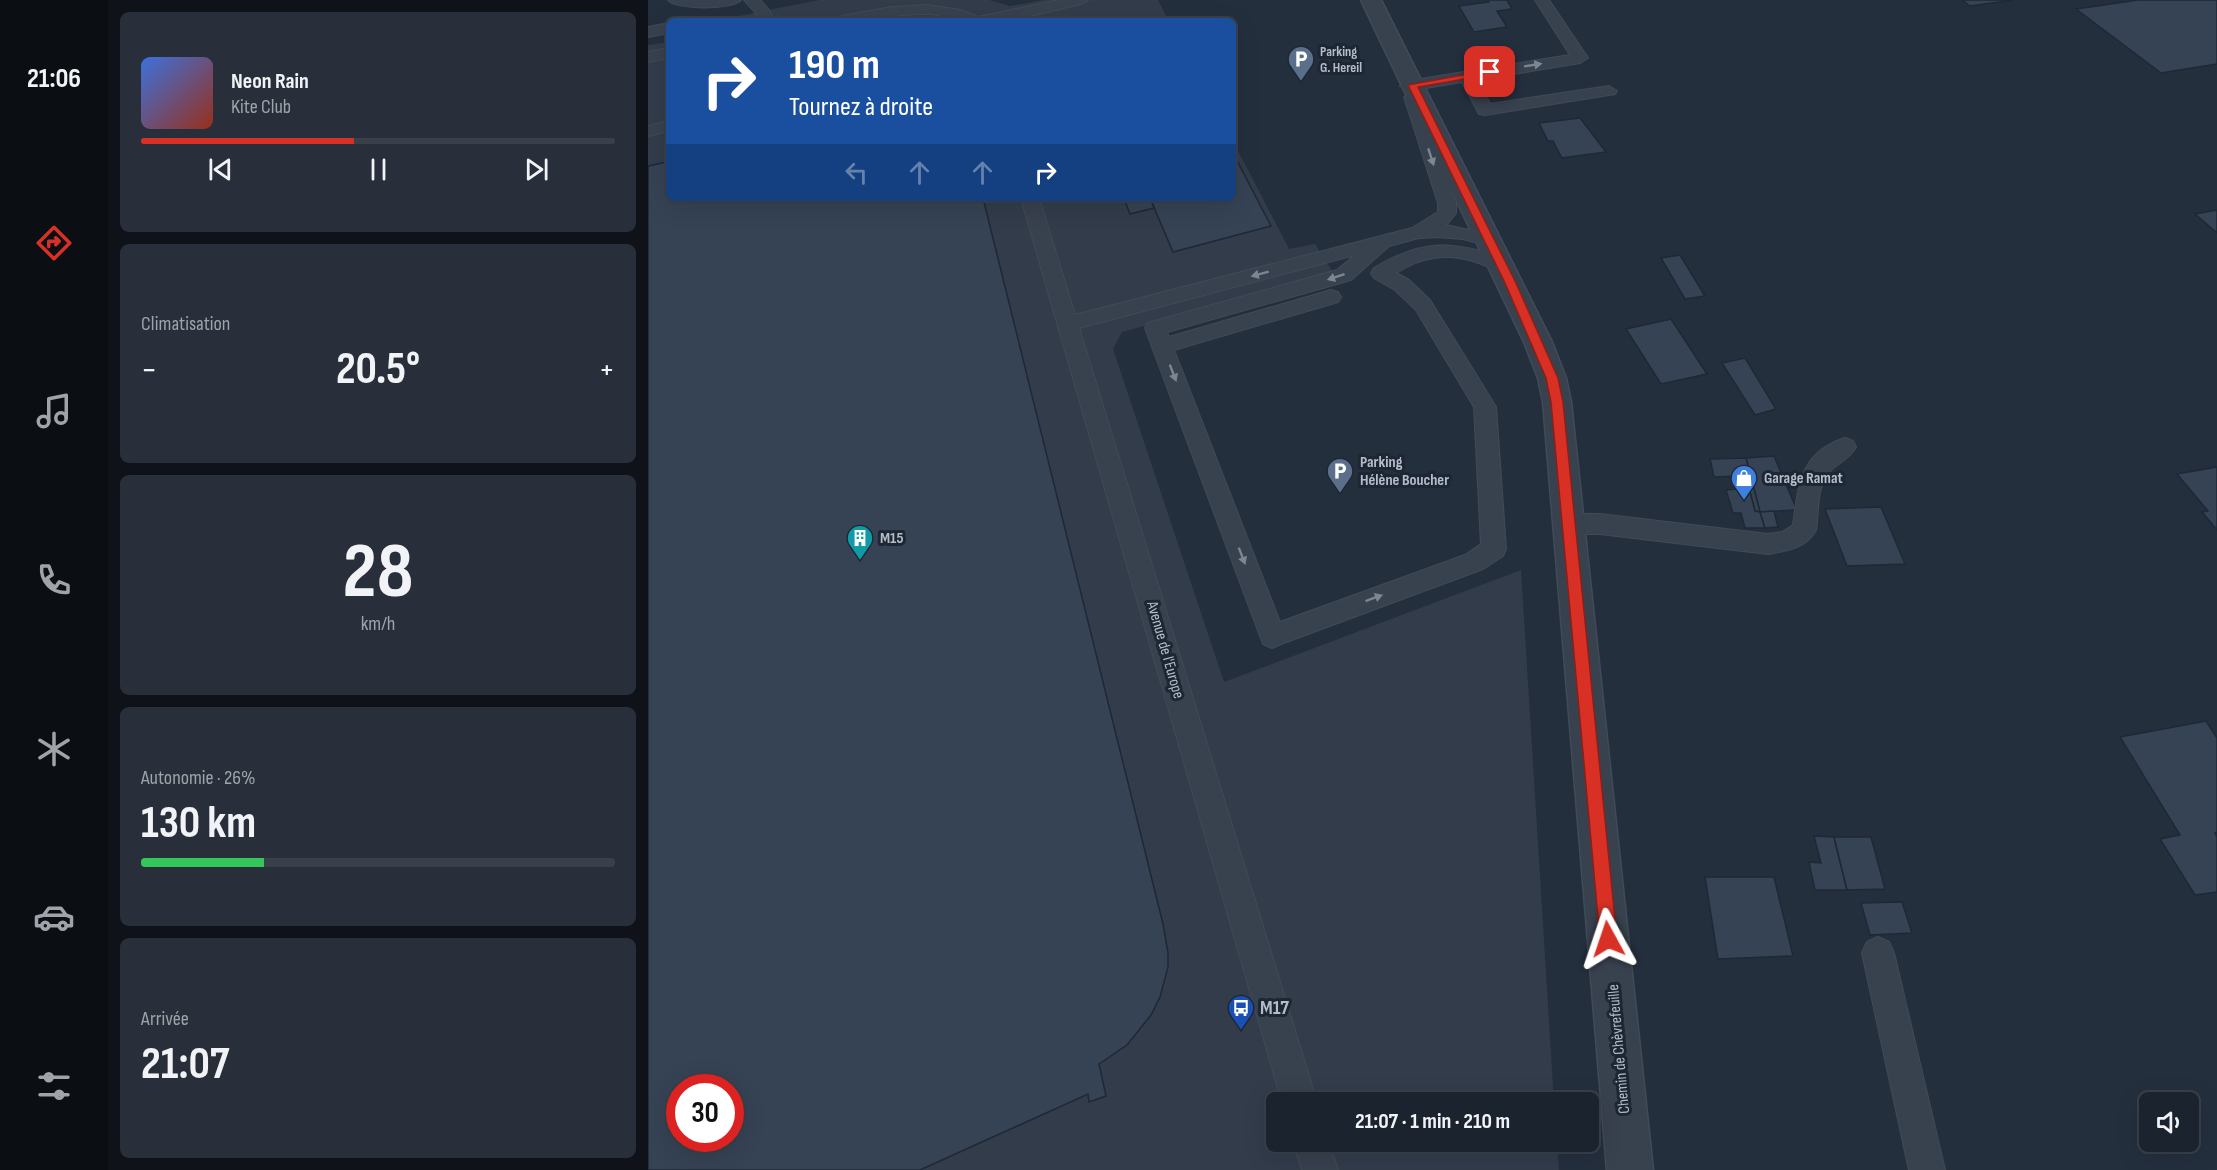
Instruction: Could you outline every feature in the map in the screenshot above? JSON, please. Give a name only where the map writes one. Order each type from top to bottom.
[{"type":"street","name":"Chemin de Chèvrefeuille","points":[[1371,0],[1495,252],[1538,342],[1552,378],[1557,402],[1630,1170]]},
{"type":"lane","points":[[675,0],[706,4],[734,0]]},
{"type":"lane","points":[[751,0],[762,10],[765,18]]},
{"type":"lane","points":[[992,18],[1081,0]]},
{"type":"lane","points":[[1419,232],[1441,220],[1447,213],[1447,202],[1411,85],[1580,58],[1542,0]]},
{"type":"lane","points":[[695,18],[706,4]]},
{"type":"lane","points":[[859,18],[926,6],[970,18]]},
{"type":"lane","points":[[648,32],[666,29]]},
{"type":"lane","points":[[648,57],[666,54]]},
{"type":"lane","points":[[1467,76],[1485,110],[1609,91]]},
{"type":"lane","points":[[648,131],[666,127]]},
{"type":"lane","name":"Avenue de l'Europe","points":[[1031,201],[1296,1092]]},
{"type":"lane","points":[[1068,324],[1419,232],[1447,230],[1469,233],[1495,252]]},
{"type":"lane","points":[[1382,242],[1344,275],[1155,328],[1272,636],[1474,562],[1494,549],[1485,407],[1424,305],[1402,285],[1381,273],[1400,260],[1434,249],[1495,252]]},
{"type":"lane","points":[[1162,346],[1331,297]]},
{"type":"lane","points":[[1569,524],[1600,524],[1768,544],[1787,541],[1804,530],[1806,497],[1811,477],[1826,458],[1845,447]]},
{"type":"lane","points":[[1878,953],[1927,1170]]},
{"type":"lane","points":[[1314,1152],[1320,1170]]},
{"type":"shaded area","points":[[820,0],[989,0],[1010,6],[1044,0],[1158,0],[1167,18],[733,18]]},
{"type":"shaded area","points":[[666,42],[666,201],[1236,201],[1236,147],[1289,249],[1315,244],[1334,274],[1122,332],[1113,349],[1224,682],[1521,570],[1553,1092],[1266,1092],[1266,1152],[1558,1152],[1559,1170],[648,1170],[648,45]]},
{"type":"building","points":[[1488,0],[1507,0],[1512,9],[1497,11],[1507,27],[1474,32],[1459,6],[1489,2]]},
{"type":"building","points":[[1962,0],[2014,0],[1970,6]]},
{"type":"building","points":[[2138,0],[2217,0],[2217,64],[2161,73],[2076,9]]},
{"type":"building","points":[[1580,118],[1606,152],[1562,158],[1553,141],[1548,141],[1539,123]]},
{"type":"building","points":[[1236,159],[1271,226],[1173,252],[1151,201],[1236,201]]},
{"type":"building","name":"M15","points":[[666,162],[666,201],[984,201],[1163,924],[1168,967],[1160,997],[1151,1015],[1127,1045],[1099,1064],[1106,1096],[1089,1102],[1088,1094],[920,1170],[648,1170],[648,166]]},
{"type":"building","points":[[1125,201],[1151,201],[1154,208],[1130,214]]},
{"type":"building","points":[[2217,210],[2217,233],[2195,214]]},
{"type":"building","points":[[1680,255],[1705,296],[1685,299],[1661,258]]},
{"type":"building","points":[[1671,319],[1707,374],[1661,384],[1626,329]]},
{"type":"building","points":[[1745,358],[1776,409],[1755,415],[1722,363]]},
{"type":"building","points":[[1774,456],[1797,510],[1760,512],[1746,458]]},
{"type":"building","points":[[1746,458],[1760,512],[1755,511],[1748,485],[1741,485],[1738,476],[1714,477],[1710,459]]},
{"type":"building","points":[[2217,467],[2217,530],[2202,512],[2208,511],[2177,474]]},
{"type":"building","points":[[1749,488],[1755,511],[1760,512],[1765,528],[1745,528],[1741,513],[1733,513],[1726,490]]},
{"type":"building","points":[[1881,507],[1905,564],[1847,566],[1825,509]]},
{"type":"building","points":[[1774,511],[1778,527],[1765,528],[1760,512]]},
{"type":"building","points":[[2206,721],[2217,738],[2217,833],[2215,833],[2217,837],[2217,892],[2195,895],[2160,839],[2180,835],[2120,737]]},
{"type":"building","points":[[1814,836],[1834,837],[1847,890],[1815,890],[1809,862],[1821,863]]},
{"type":"building","points":[[1834,837],[1871,837],[1885,889],[1847,890]]},
{"type":"building","points":[[1705,877],[1774,877],[1793,956],[1718,959]]},
{"type":"building","points":[[1902,902],[1912,933],[1870,935],[1861,903]]},
{"type":"place","name":"Parking G. Hereil","points":[[1301,82]]},
{"type":"place","name":"Parking Hélène Boucher","points":[[1340,494]]},
{"type":"place","name":"Garage Ramat","points":[[1744,501]]},
{"type":"place","name":"M15","points":[[860,561]]},
{"type":"place","name":"M17","points":[[1241,1031]]},
{"type":"route","points":[[1490,72],[1413,85],[1538,342],[1552,378],[1557,402],[1608,939]]}]
